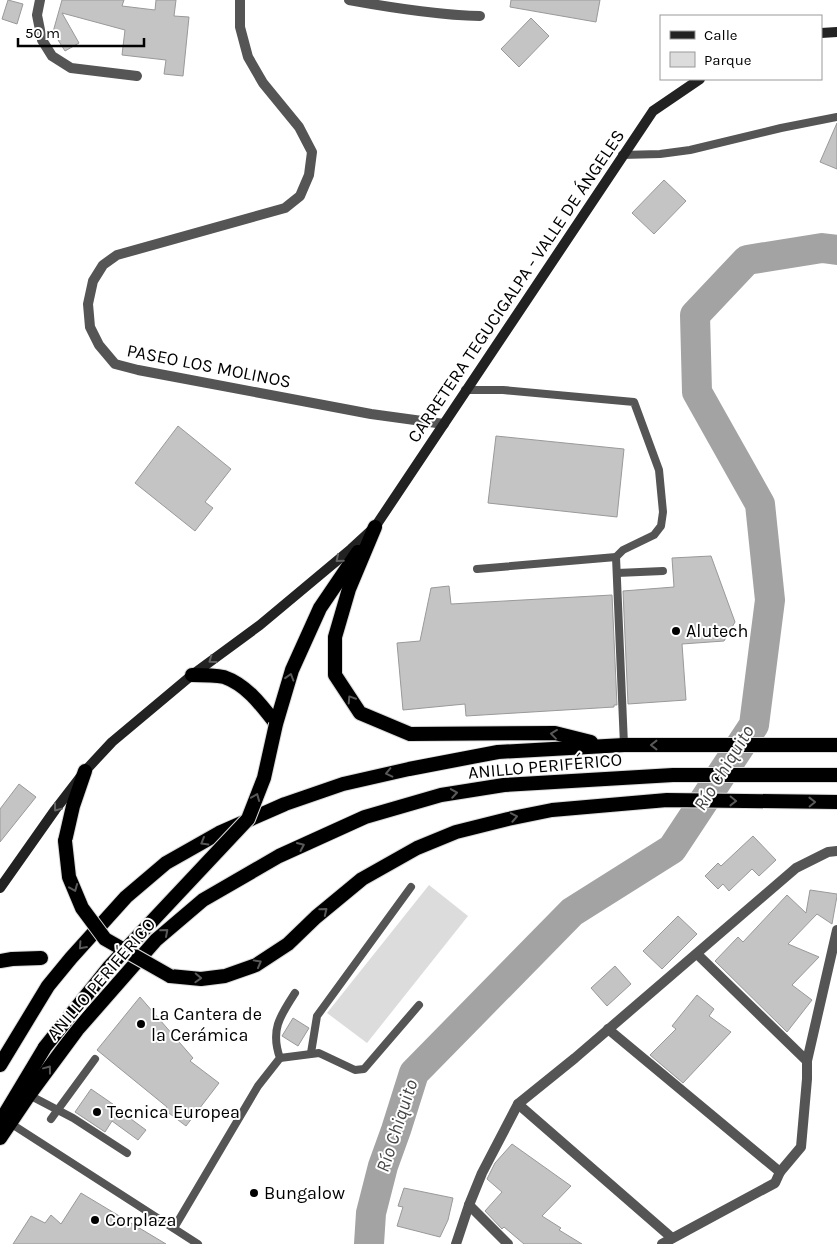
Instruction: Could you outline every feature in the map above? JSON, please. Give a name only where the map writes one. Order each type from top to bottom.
[{"type":"highway","points":[[5,1122],[45,1047],[109,967],[248,819],[264,778],[276,724],[292,670],[320,608],[375,527]]},
{"type":"highway","points":[[375,527],[349,589],[335,638],[335,675],[360,713],[410,734],[555,732],[602,745]]},
{"type":"highway","points":[[192,675],[224,677],[245,689],[261,704],[276,724]]},
{"type":"highway","name":"ANILLO PERIFÉRICO","points":[[0,1065],[48,986],[126,897],[166,864],[219,833],[285,804],[343,784],[408,769],[498,752],[624,744],[837,745]]},
{"type":"highway","points":[[85,771],[73,806],[65,841],[69,877],[82,908],[105,938],[170,976],[201,979],[225,976],[256,966],[288,944],[316,917],[362,879],[417,848],[456,832],[508,818],[552,810],[667,800],[787,803],[837,802]]},
{"type":"highway","name":"ANILLO PERIFÉRICO","points":[[0,1138],[5,1122],[29,1094],[77,1030],[156,940],[202,900],[279,856],[365,817],[441,795],[504,785],[673,775],[837,775]]},
{"type":"highway","points":[[4,962],[41,958]]},
{"type":"main road","points":[[822,33],[837,32]]},
{"type":"main road","name":"CARRETERA TEGUCIGALPA - VALLE DE ÁNGELES","points":[[0,888],[85,771],[119,736],[192,675],[260,625],[352,549],[375,527],[653,111],[699,80]]},
{"type":"street","points":[[40,0],[38,15],[42,40],[52,56],[70,68],[137,76]]},
{"type":"street","name":"PASEO LOS MOLINOS","points":[[240,0],[240,27],[248,57],[263,83],[299,127],[312,152],[309,175],[300,196],[285,208],[117,255],[103,265],[93,281],[88,304],[90,326],[99,345],[115,364],[138,370],[371,414],[444,424]]},
{"type":"street","points":[[350,0],[401,10],[480,16]]},
{"type":"street","points":[[456,1244],[482,1173],[518,1104],[575,1058],[796,868],[828,852],[837,851]]},
{"type":"street","points":[[662,1244],[775,1182],[780,1172],[801,1147],[808,1079],[807,1061],[837,930]]},
{"type":"street","points":[[697,954],[807,1061]]},
{"type":"street","points":[[608,1029],[780,1172]]},
{"type":"street","points":[[518,1104],[672,1238]]},
{"type":"street","points":[[469,1205],[508,1244]]},
{"type":"lane","points":[[622,155],[660,154],[690,150],[781,128],[837,117]]},
{"type":"lane","points":[[466,390],[503,390],[634,402],[659,470],[663,512],[661,526],[654,535],[623,550],[616,557],[477,569]]},
{"type":"lane","points":[[616,557],[624,744]]},
{"type":"lane","points":[[617,573],[663,571]]},
{"type":"lane","points":[[311,1053],[317,1016],[411,887]]},
{"type":"lane","points":[[280,1058],[276,1045],[276,1029],[280,1018],[295,993]]},
{"type":"lane","points":[[174,1228],[258,1086],[280,1058],[319,1053],[355,1070],[364,1068],[419,1005]]},
{"type":"lane","points":[[51,1119],[95,1059]]},
{"type":"lane","points":[[29,1094],[127,1153]]},
{"type":"lane","points":[[5,1122],[198,1244]]},
{"type":"green space","points":[[429,885],[468,916],[367,1043],[327,1013]]},
{"type":"building","points":[[8,0],[23,4],[17,24],[2,19]]},
{"type":"building","points":[[62,0],[124,0],[122,6],[155,10],[156,0],[176,0],[174,16],[189,17],[183,76],[164,74],[166,60],[122,55],[125,30],[62,13],[79,43],[65,51],[53,32]]},
{"type":"building","points":[[511,0],[600,0],[596,22],[510,7]]},
{"type":"building","points":[[531,18],[549,36],[519,67],[501,49]]},
{"type":"building","points":[[837,123],[837,169],[820,162]]},
{"type":"building","points":[[664,180],[686,201],[654,234],[632,213]]},
{"type":"building","points":[[178,426],[231,469],[205,502],[213,508],[195,531],[135,483]]},
{"type":"building","points":[[496,436],[624,449],[617,517],[488,503]]},
{"type":"building","name":"Alutech","points":[[711,556],[735,622],[724,641],[682,644],[686,700],[628,704],[623,591],[674,587],[672,558]]},
{"type":"building","points":[[449,586],[451,604],[612,595],[617,705],[614,705],[614,707],[466,716],[465,704],[403,710],[397,643],[420,641],[431,588]]},
{"type":"building","points":[[19,784],[36,797],[0,842],[0,809]]},
{"type":"building","points":[[753,836],[776,860],[759,876],[752,869],[729,891],[723,884],[718,889],[705,876],[718,863],[721,866]]},
{"type":"building","points":[[810,890],[837,894],[837,896],[832,924],[817,914],[788,944],[819,957],[792,985],[812,1000],[787,1032],[715,961],[738,937],[743,942],[787,895],[806,913]]},
{"type":"building","points":[[678,916],[697,934],[662,969],[643,951]]},
{"type":"building","points":[[615,966],[631,984],[607,1006],[591,988]]},
{"type":"building","points":[[697,995],[714,1009],[709,1016],[731,1032],[683,1083],[650,1055],[676,1029],[672,1026]]},
{"type":"building","name":"La Cantera de la Cerámica","points":[[140,997],[193,1058],[190,1061],[219,1083],[186,1126],[165,1110],[167,1107],[97,1050]]},
{"type":"building","points":[[293,1018],[309,1028],[298,1046],[282,1036]]},
{"type":"building","name":"Tecnica Europea","points":[[91,1089],[146,1130],[138,1140],[112,1121],[105,1132],[75,1112]]},
{"type":"building","points":[[512,1144],[571,1186],[542,1216],[561,1228],[559,1230],[582,1244],[524,1244],[504,1227],[502,1229],[485,1211],[502,1192],[487,1179],[495,1163]]},
{"type":"building","points":[[404,1188],[453,1198],[448,1220],[440,1237],[397,1226],[403,1207],[398,1206]]},
{"type":"building","name":"Corplaza","points":[[81,1193],[166,1244],[13,1244],[31,1216],[45,1223],[51,1215],[61,1224]]},
{"type":"waterway","name":"Río Chiquito","points":[[369,1244],[371,1213],[383,1166],[414,1073],[572,912],[672,849],[754,725],[770,600],[760,504],[697,392],[695,315],[747,260],[822,248],[837,250]]},
{"type":"place","name":"Alutech","points":[[676,631]]},
{"type":"place","name":"La Cantera de la Cerámica","points":[[141,1024]]},
{"type":"place","name":"Tecnica Europea","points":[[97,1112]]},
{"type":"place","name":"Bungalow","points":[[254,1193]]},
{"type":"place","name":"Corplaza","points":[[95,1220]]}]
